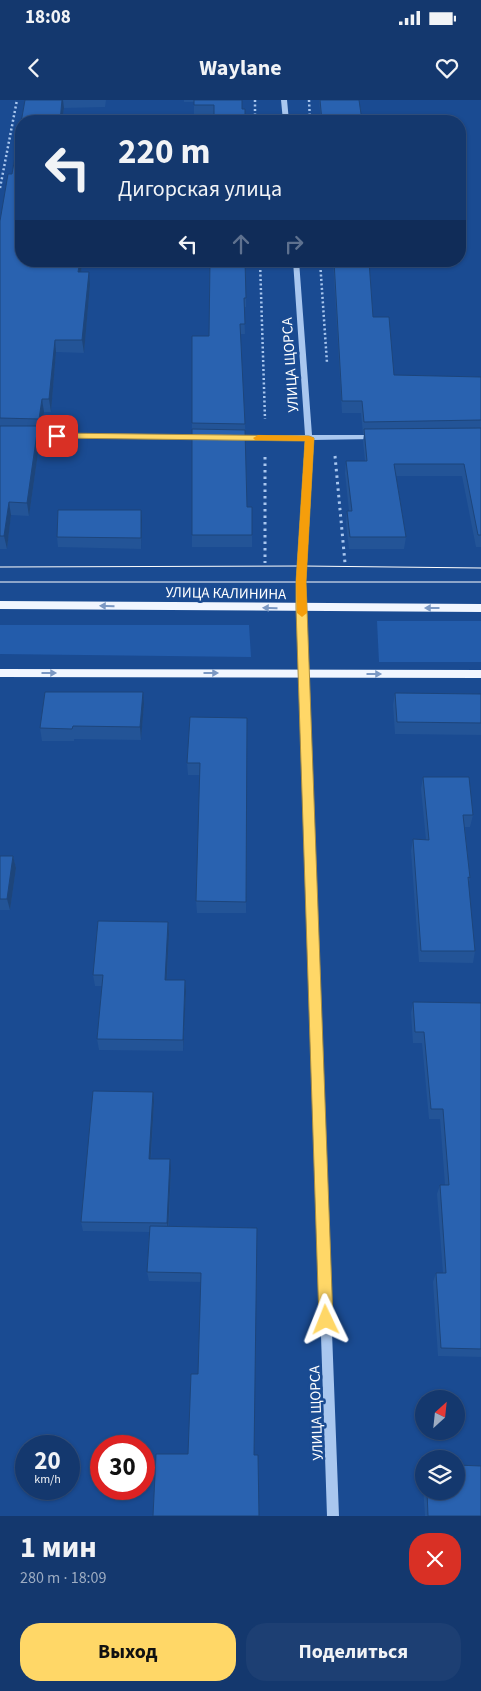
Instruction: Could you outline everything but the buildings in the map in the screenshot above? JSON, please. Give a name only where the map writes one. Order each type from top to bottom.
[{"type":"main road","name":"УЛИЦА КАЛИНИНА","points":[[0,605],[481,608]]},
{"type":"main road","points":[[0,673],[481,674]]},
{"type":"street","points":[[284,100],[285,115]]},
{"type":"street","name":"УЛИЦА ЩОРСА","points":[[296,267],[309,438],[301,582],[303,674],[333,1516]]},
{"type":"street","points":[[20,435],[206,437]]},
{"type":"street","points":[[226,438],[382,437]]},
{"type":"path","points":[[0,188],[17,100]]},
{"type":"path","points":[[255,100],[255,115]]},
{"type":"path","points":[[309,100],[310,115]]},
{"type":"path","points":[[260,267],[265,420]]},
{"type":"path","points":[[320,267],[327,369]]},
{"type":"path","points":[[334,449],[344,562]]},
{"type":"path","points":[[265,453],[265,563]]},
{"type":"shaded area","points":[[377,621],[481,621],[481,662],[379,662]]},
{"type":"shaded area","points":[[0,625],[249,625],[251,657],[0,654]]},
{"type":"tram line","points":[[0,567],[303,566],[481,568]]},
{"type":"tram line","points":[[0,582],[481,582]]},
{"type":"slow traffic","points":[[258,438],[309,438],[301,582],[302,613]]},
{"type":"route","points":[[57,436],[309,438],[301,582],[326,1320]]}]
